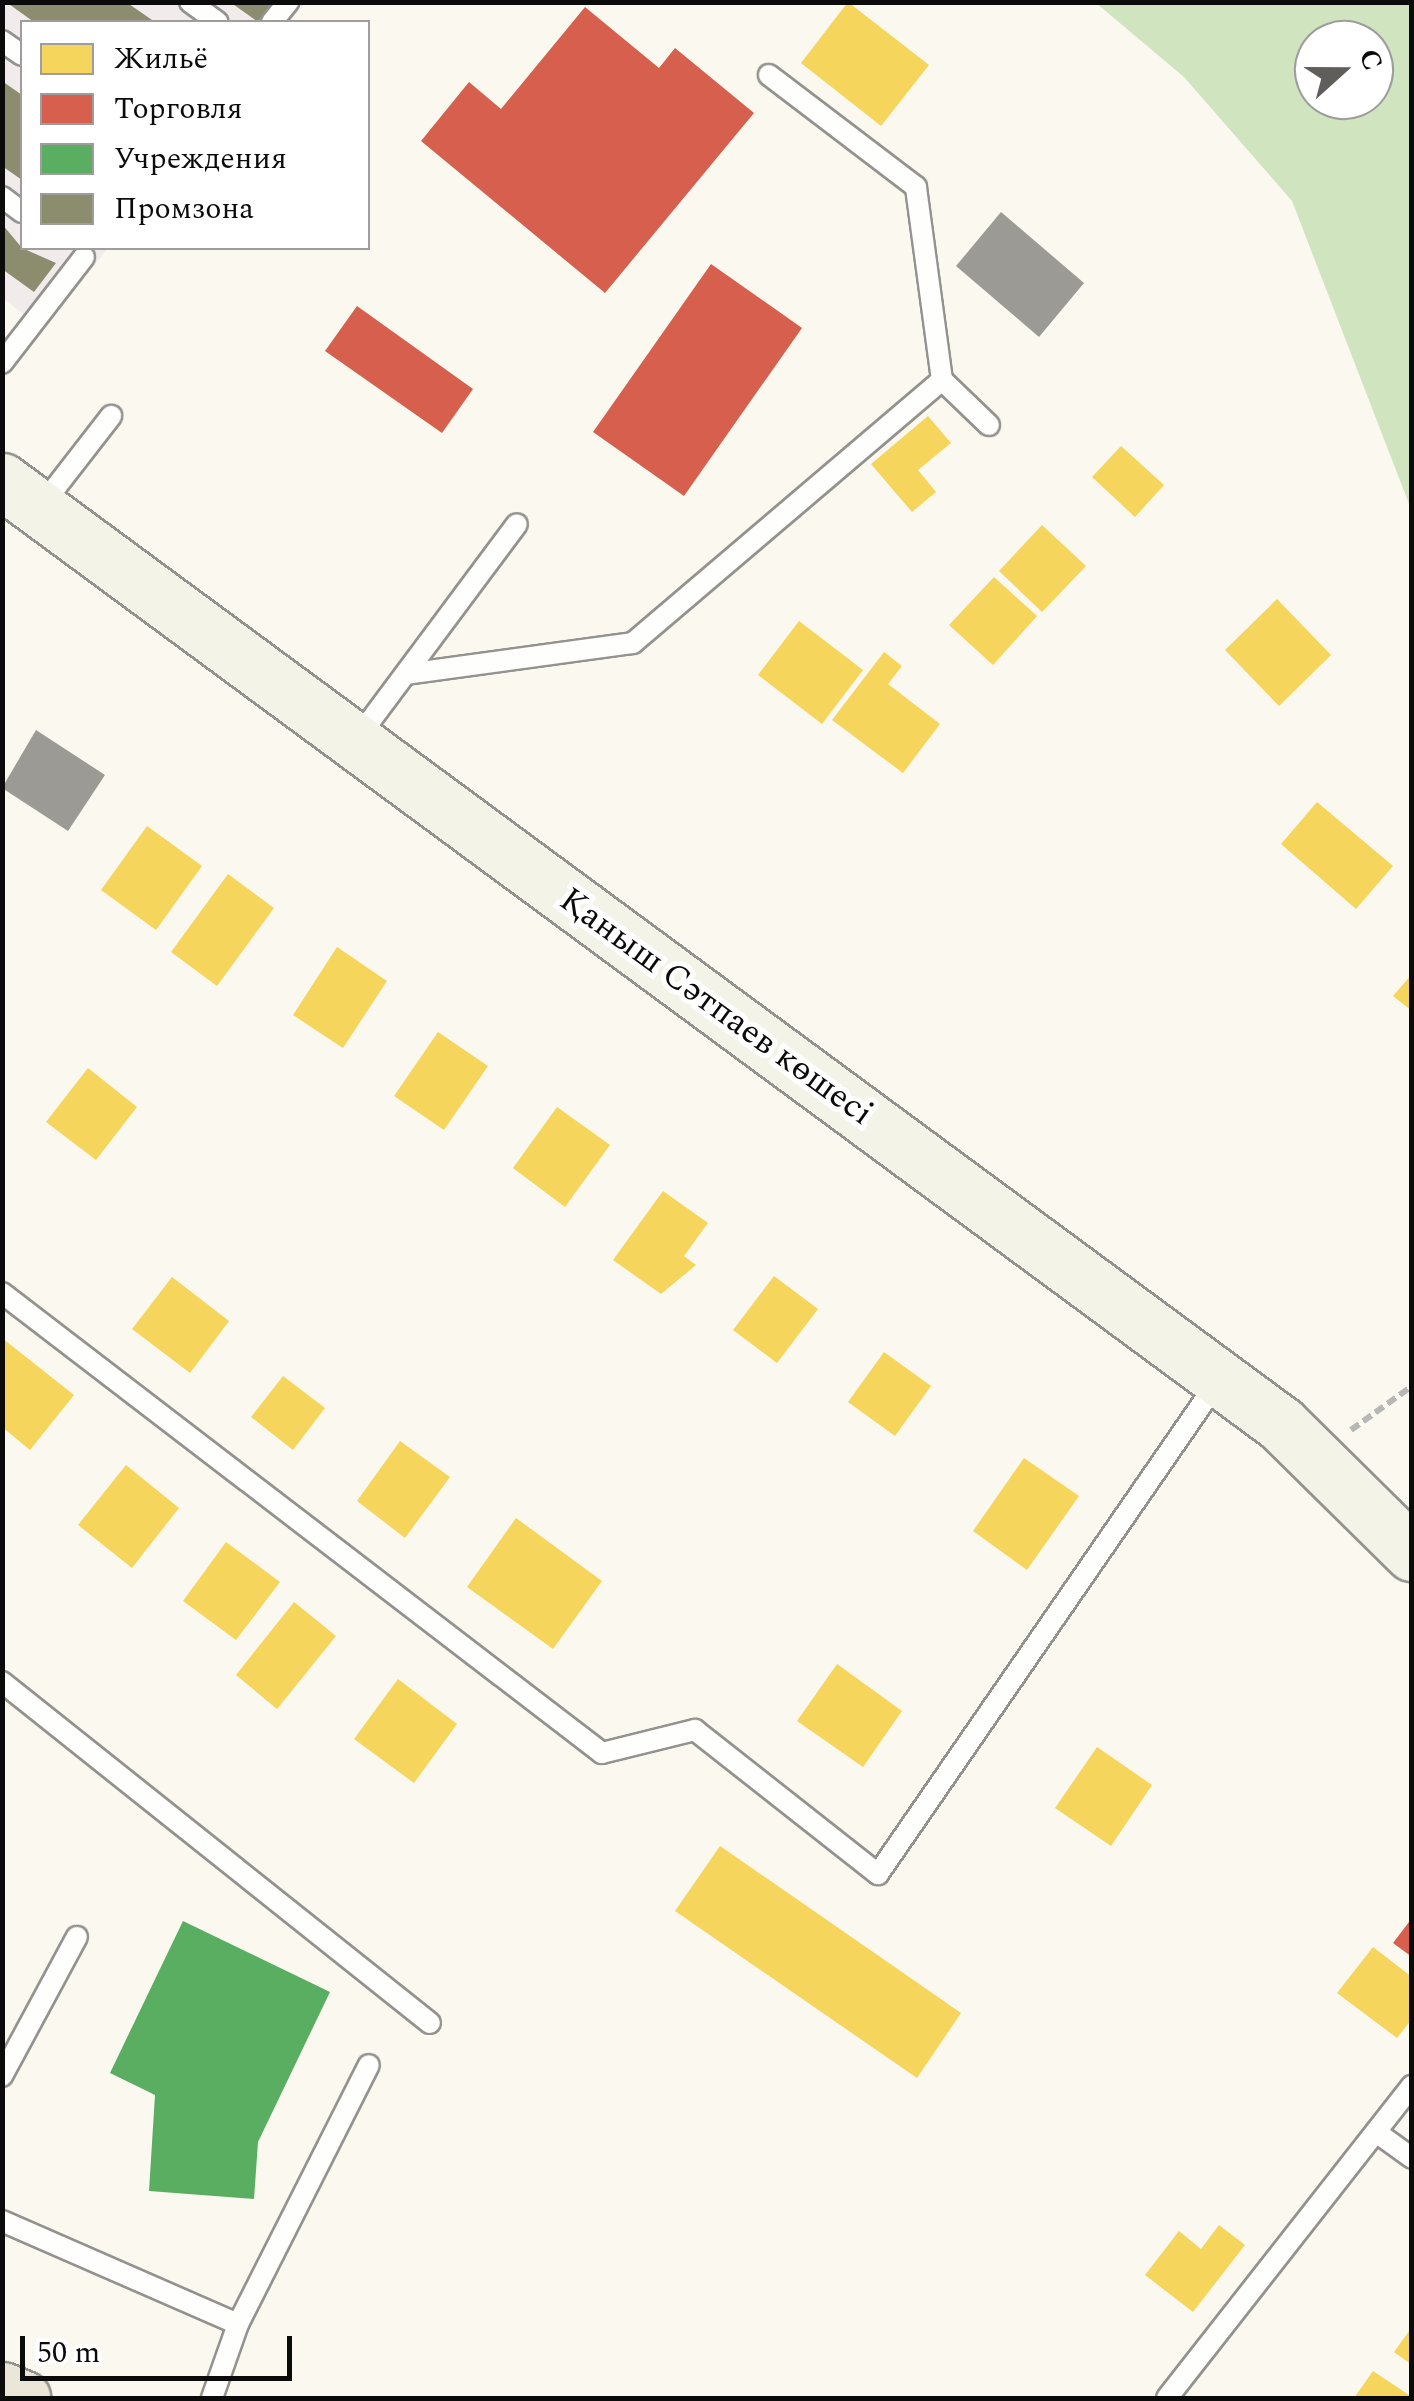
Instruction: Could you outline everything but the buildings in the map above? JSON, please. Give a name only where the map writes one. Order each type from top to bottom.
[{"type":"main road","points":[[2,2390],[22,2398]]},
{"type":"street","name":"Қаныш Сәтпаев көшесі","points":[[21,495],[1220,1379],[1313,1456],[1412,1554]]},
{"type":"lane","points":[[190,2],[215,20]]},
{"type":"lane","points":[[769,75],[916,187],[942,380],[989,425]]},
{"type":"lane","points":[[2,363],[82,251]]},
{"type":"lane","points":[[406,674],[633,643],[942,380]]},
{"type":"lane","points":[[21,495],[111,416]]},
{"type":"lane","points":[[355,741],[517,524]]},
{"type":"lane","points":[[2,1293],[602,1752],[695,1730],[878,1874],[1220,1379]]},
{"type":"lane","points":[[2,1682],[430,2023]]},
{"type":"lane","points":[[2,2076],[77,1936]]},
{"type":"lane","points":[[212,2398],[238,2324],[369,2064]]},
{"type":"lane","points":[[1168,2398],[1412,2086]]},
{"type":"lane","points":[[1376,2132],[1412,2158]]},
{"type":"lane","points":[[2,2221],[238,2324]]},
{"type":"path","points":[[1313,1456],[1412,1386]]},
{"type":"shaded area","points":[[2,3],[305,3],[291,20],[20,20],[20,250],[106,250],[42,329],[3,298]]},
{"type":"green space","points":[[1096,3],[1411,3],[1411,509],[1292,201],[1184,77]]}]
